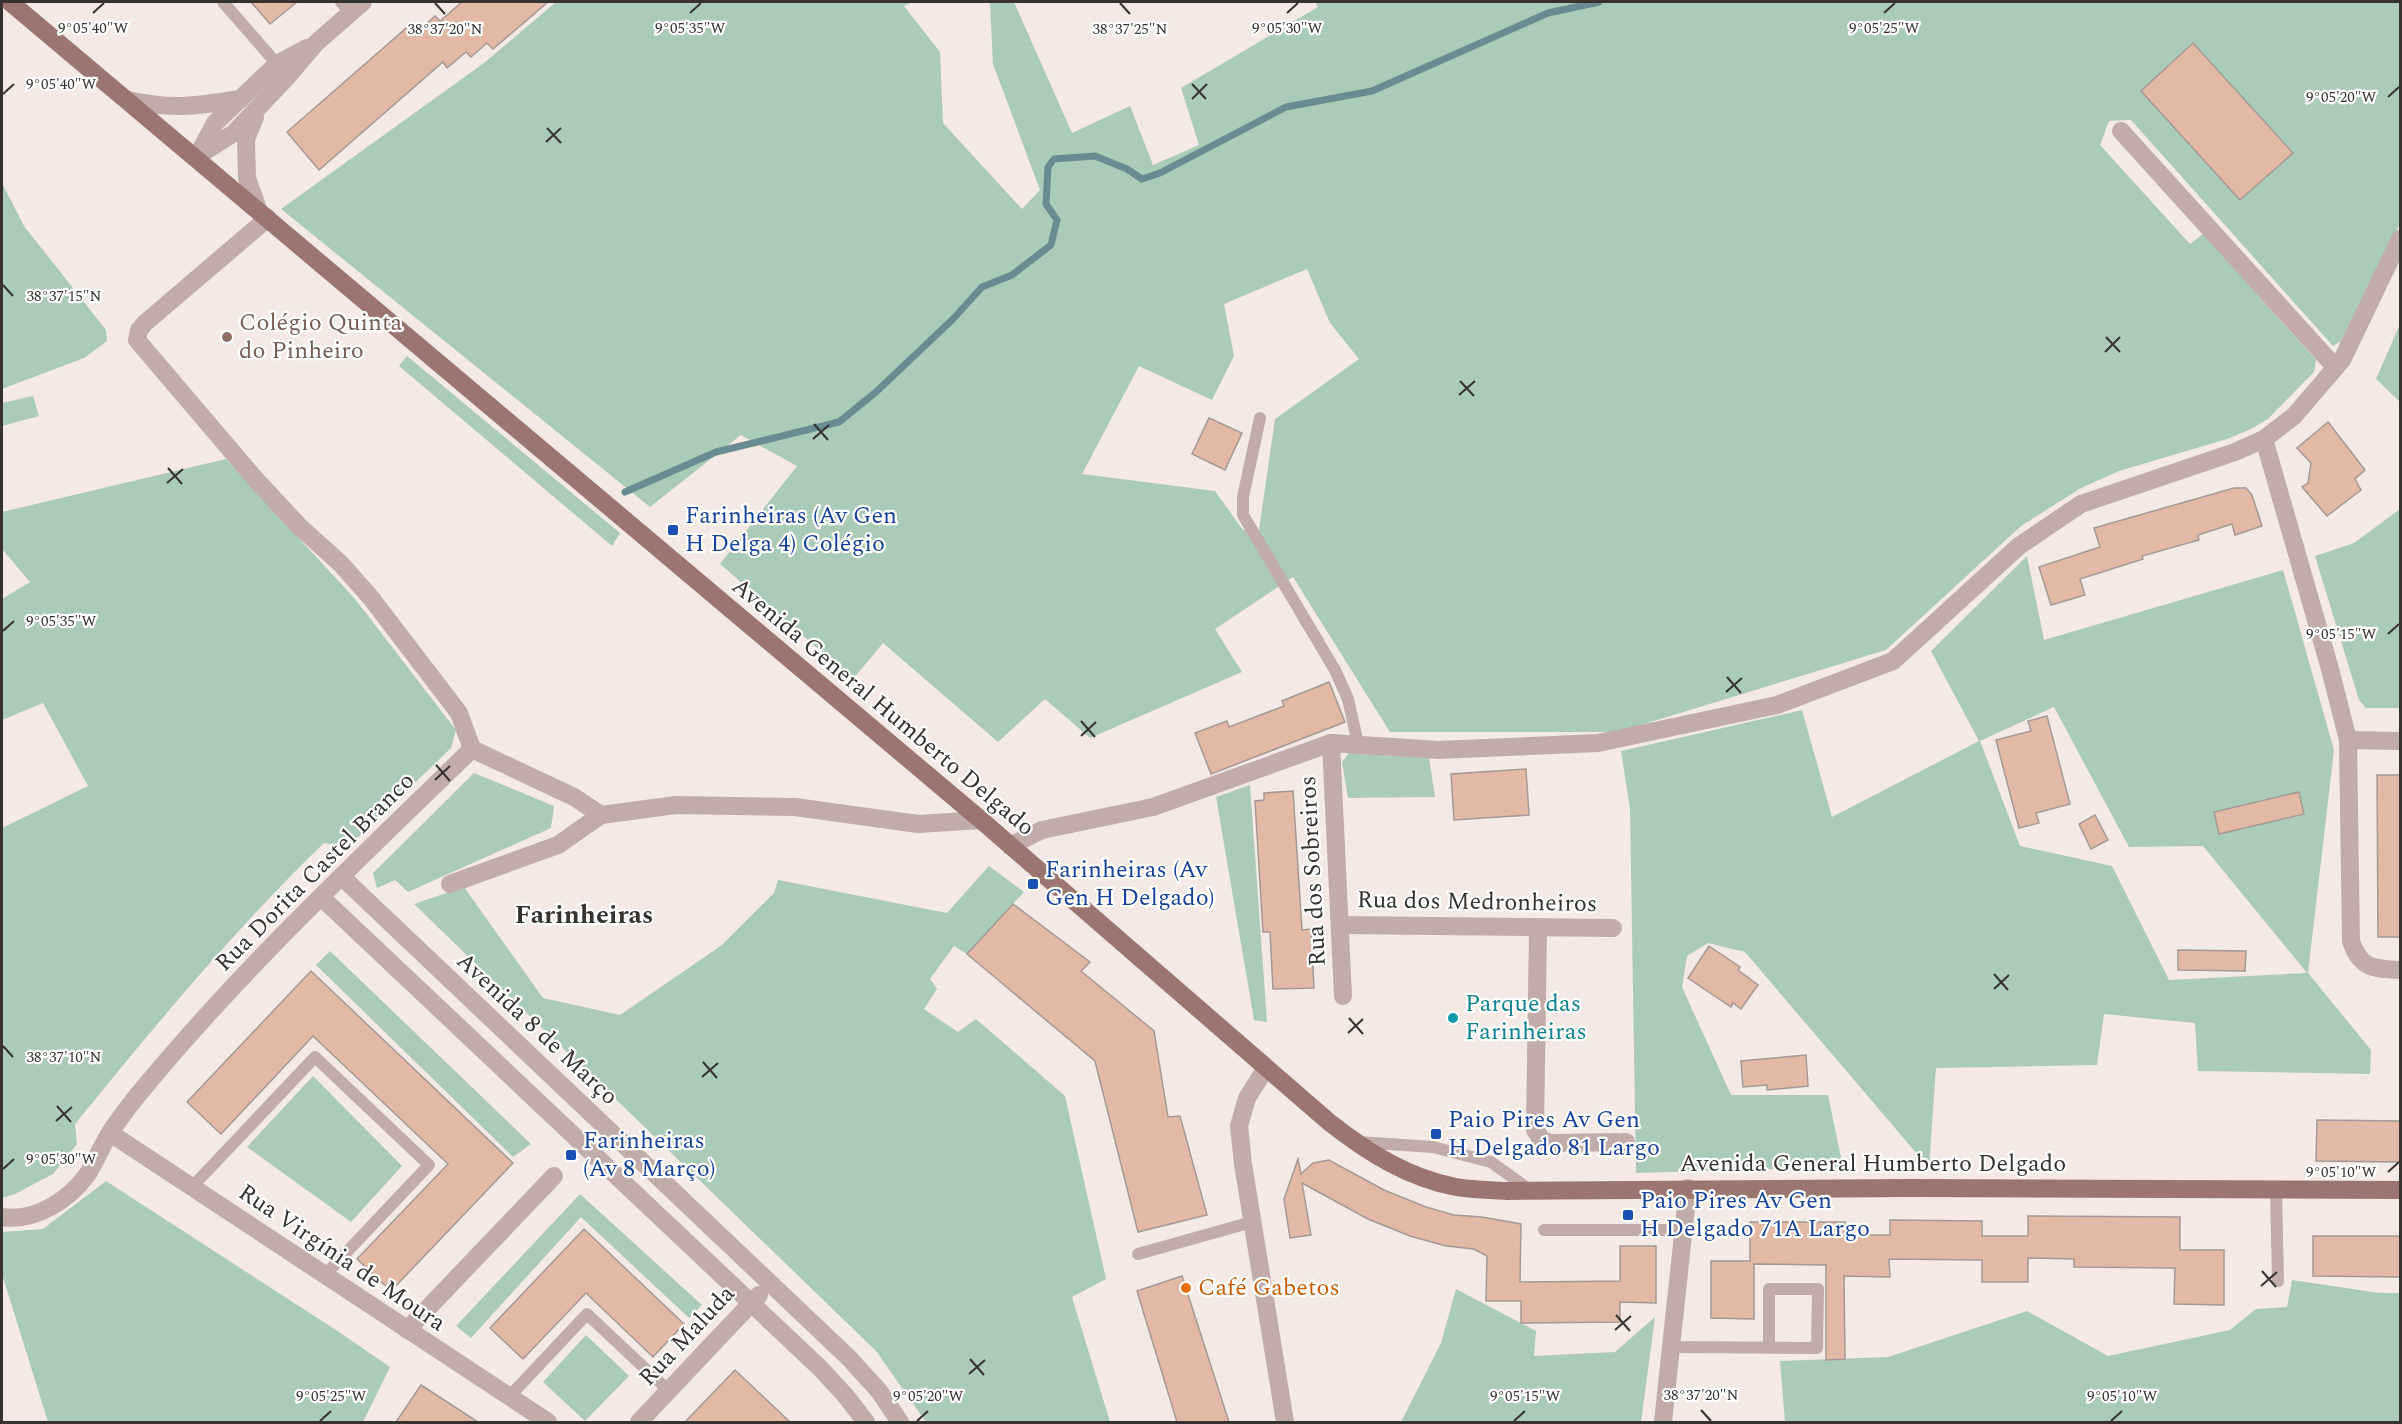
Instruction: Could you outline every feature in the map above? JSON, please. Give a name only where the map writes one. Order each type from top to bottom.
[{"type":"main road","name":"Avenida General Humberto Delgado","points":[[10,2],[981,820],[1329,1122],[1371,1154],[1412,1174],[1456,1187],[1531,1191],[1688,1188],[2400,1190]]},
{"type":"street","points":[[196,157],[234,132],[351,5]]},
{"type":"street","points":[[196,157],[215,123],[277,64],[316,43]]},
{"type":"street","points":[[128,100],[159,107],[191,107],[241,99]]},
{"type":"street","points":[[259,107],[246,139],[247,178],[263,214],[145,323],[139,330],[137,340],[257,481],[300,527],[341,564],[371,598],[459,713],[472,749],[574,797],[601,815]]},
{"type":"street","points":[[2121,131],[2335,367]]},
{"type":"street","points":[[1010,846],[1042,830],[1153,807],[1331,744],[1438,750],[1598,743],[1777,705],[1893,661],[2019,546],[2081,504],[2235,453],[2264,438],[2294,416],[2342,360],[2400,239]]},
{"type":"street","points":[[2264,438],[2348,740],[2351,941],[2356,955],[2369,966],[2400,970]]},
{"type":"street","points":[[2348,740],[2400,741]]},
{"type":"street","name":"Rua dos Sobreiros","points":[[1331,744],[1343,996]]},
{"type":"street","name":"Rua Dorita Castel Branco","points":[[2,1217],[32,1216],[66,1196],[87,1175],[110,1133],[175,1050],[321,897],[472,749]]},
{"type":"street","points":[[450,884],[558,845],[601,815],[687,805],[795,807],[918,824],[981,820]]},
{"type":"street","name":"Avenida 8 de Março","points":[[342,877],[849,1358],[879,1391],[900,1422]]},
{"type":"street","points":[[321,897],[820,1368],[866,1422]]},
{"type":"street","name":"Rua dos Medronheiros","points":[[1340,925],[1613,928]]},
{"type":"street","points":[[1538,928],[1535,1130],[1542,1140],[1550,1143],[1626,1142]]},
{"type":"street","points":[[1266,1068],[1247,1098],[1239,1126],[1252,1222],[1285,1422]]},
{"type":"street","name":"Rua Virgínia de Moura","points":[[110,1133],[548,1422]]},
{"type":"street","points":[[407,1330],[554,1176]]},
{"type":"street","points":[[1663,1422],[1688,1188]]},
{"type":"street","name":"Rua Maluda","points":[[639,1422],[771,1283]]},
{"type":"lane","points":[[223,2],[277,64]]},
{"type":"lane","points":[[1260,418],[1243,497],[1243,515],[1335,670],[1348,699],[1358,744]]},
{"type":"lane","points":[[192,1187],[315,1057],[429,1164],[325,1275]]},
{"type":"lane","points":[[1355,1142],[1433,1147],[1491,1162],[1531,1191]]},
{"type":"lane","points":[[2276,1190],[2278,1281]]},
{"type":"lane","points":[[1138,1254],[1252,1222]]},
{"type":"lane","points":[[1544,1230],[1683,1230]]},
{"type":"lane","points":[[1672,1347],[1769,1348],[1817,1348],[1818,1289],[1768,1288],[1769,1348]]},
{"type":"lane","points":[[509,1397],[587,1314],[669,1391]]},
{"type":"green space","points":[[556,2],[913,2],[904,6],[940,52],[943,123],[1022,209],[1040,190],[993,64],[990,2],[1014,2],[1072,133],[1130,106],[1153,165],[1199,145],[1181,88],[1318,7],[1315,2],[2400,2],[2400,224],[2341,341],[2333,346],[2131,120],[2109,121],[2100,145],[2190,244],[2203,234],[2316,360],[2314,372],[2268,419],[2251,429],[2227,439],[2119,471],[2081,488],[2021,526],[1886,650],[1618,732],[1390,732],[1293,577],[1215,629],[1242,672],[1090,738],[1045,699],[998,742],[883,643],[853,679],[720,564],[797,466],[741,435],[650,507],[281,209],[484,63]],"holes":[[[1307,269],[1330,323],[1359,359],[1275,419],[1259,530],[1243,530],[1215,491],[1082,474],[1139,366],[1212,400],[1234,356],[1224,304]]]},
{"type":"green space","points":[[2,183],[24,226],[106,330],[107,341],[84,358],[2,389]]},
{"type":"green space","points":[[2400,324],[2400,402],[2376,379]]},
{"type":"green space","points":[[407,356],[620,533],[612,546],[399,366]]},
{"type":"green space","points":[[33,396],[39,416],[2,426],[2,403]]},
{"type":"green space","points":[[226,459],[355,599],[456,730],[451,748],[347,848],[324,843],[291,876],[195,980],[75,1124],[77,1144],[53,1174],[15,1194],[2,1198],[2,828],[88,786],[43,703],[2,720],[2,599],[30,582],[2,549],[2,512]]},
{"type":"green space","points":[[2400,509],[2400,708],[2366,708],[2359,700],[2315,556],[2354,543]]},
{"type":"green space","points":[[2027,556],[2044,640],[2283,570],[2334,750],[2308,973],[2371,1050],[2370,1074],[2198,1071],[2195,1023],[2104,1014],[2097,1065],[1936,1068],[1929,1168],[1745,952],[1708,943],[1687,956],[1682,987],[1731,1095],[1828,1095],[1843,1167],[1636,1173],[1630,809],[1621,751],[1802,710],[1832,817],[1979,741],[1931,651]],"holes":[[[2054,707],[2129,847],[2203,846],[2307,973],[2169,980],[2112,866],[2020,846],[1980,741]]]},
{"type":"green space","points":[[1349,753],[1429,758],[1435,797],[1348,798],[1342,762]]},
{"type":"green space","points":[[474,773],[554,806],[551,828],[408,892],[395,880],[377,888],[373,873]]},
{"type":"green space","points":[[1250,785],[1267,1022],[1254,1020],[1216,797]]},
{"type":"green space","points":[[989,866],[1024,892],[967,954],[954,946],[930,979],[937,989],[924,1009],[958,1032],[976,1019],[1065,1096],[1106,1279],[1072,1297],[1110,1422],[926,1422],[876,1351],[414,904],[464,887],[543,998],[620,1015],[722,945],[774,893],[778,880],[947,913]]},
{"type":"green space","points":[[330,951],[531,1144],[513,1157],[316,965]]},
{"type":"green space","points":[[313,1076],[402,1166],[351,1222],[247,1147]]},
{"type":"green space","points":[[106,1181],[390,1367],[363,1422],[48,1422],[2,1274],[2,1232],[43,1229]]},
{"type":"green space","points":[[580,1194],[702,1305],[689,1318],[581,1217],[471,1338],[456,1326]]},
{"type":"green space","points":[[2292,1280],[2379,1293],[2400,1293],[2400,1422],[1785,1422],[1780,1361],[1888,1357],[2027,1311],[2108,1356],[2230,1330],[2256,1309],[2287,1307]]},
{"type":"green space","points":[[1456,1289],[1536,1331],[1534,1356],[1615,1352],[1655,1317],[1641,1422],[1401,1422],[1441,1343]]},
{"type":"green space","points":[[586,1335],[629,1376],[585,1421],[543,1382]]},
{"type":"building","points":[[251,2],[297,2],[270,24]]},
{"type":"building","points":[[462,2],[548,2],[493,49],[487,43],[471,57],[466,52],[447,68],[443,62],[319,170],[287,132],[412,23],[419,30],[435,16],[440,21]]},
{"type":"building","points":[[2193,43],[2293,153],[2240,200],[2141,91]]},
{"type":"building","points":[[1209,418],[1242,433],[1225,470],[1192,454]]},
{"type":"building","points":[[2328,422],[2365,470],[2355,479],[2361,490],[2327,516],[2302,487],[2308,483],[2311,463],[2297,448]]},
{"type":"building","points":[[2234,488],[2246,488],[2252,495],[2262,526],[2235,535],[2232,524],[2198,535],[2199,540],[2142,556],[2143,559],[2080,579],[2085,595],[2051,605],[2039,567],[2100,547],[2094,528]]},
{"type":"building","points":[[1329,682],[1345,722],[1211,774],[1195,733],[1227,721],[1229,727],[1284,706],[1282,701]]},
{"type":"building","points":[[2047,716],[2070,804],[2036,813],[2039,823],[2019,828],[1996,740],[2031,731],[2028,721]]},
{"type":"building","points":[[1526,769],[1529,815],[1454,820],[1451,774]]},
{"type":"building","points":[[2377,775],[2400,775],[2400,937],[2378,937]]},
{"type":"building","points":[[1293,791],[1302,930],[1311,929],[1314,988],[1273,989],[1270,932],[1263,932],[1255,801],[1264,800],[1264,793]]},
{"type":"building","points":[[2299,792],[2304,814],[2219,834],[2214,812]]},
{"type":"building","points":[[2095,815],[2108,840],[2091,849],[2079,824]]},
{"type":"building","points":[[1013,904],[1090,962],[1081,971],[1154,1031],[1168,1117],[1180,1116],[1207,1215],[1138,1232],[1095,1061],[967,954]]},
{"type":"building","points":[[1709,946],[1740,967],[1738,970],[1758,985],[1741,1009],[1733,1003],[1731,1007],[1688,978]]},
{"type":"building","points":[[2178,950],[2246,951],[2245,971],[2178,970]]},
{"type":"building","points":[[311,971],[513,1163],[391,1291],[357,1259],[448,1164],[313,1036],[221,1134],[187,1102]]},
{"type":"building","points":[[1806,1055],[1808,1086],[1767,1090],[1767,1085],[1743,1087],[1741,1061]]},
{"type":"building","points":[[2317,1120],[2400,1121],[2400,1162],[2316,1161]]},
{"type":"building","points":[[1298,1159],[1301,1174],[1313,1163],[1329,1160],[1384,1190],[1426,1207],[1454,1215],[1521,1224],[1520,1282],[1620,1281],[1620,1246],[1656,1246],[1656,1303],[1620,1302],[1620,1322],[1521,1323],[1521,1301],[1486,1301],[1487,1256],[1474,1249],[1446,1246],[1410,1236],[1368,1219],[1302,1183],[1311,1235],[1290,1238],[1284,1199]]},
{"type":"building","points":[[2028,1216],[2180,1217],[2180,1250],[2224,1250],[2224,1305],[2174,1304],[2175,1268],[2074,1267],[2074,1259],[2028,1258],[2028,1282],[1982,1282],[1982,1260],[1889,1259],[1890,1277],[1844,1276],[1845,1359],[1826,1360],[1826,1265],[1754,1264],[1754,1319],[1711,1318],[1711,1261],[1750,1261],[1750,1222],[1845,1222],[1845,1235],[1890,1235],[1890,1220],[1982,1221],[1982,1236],[2028,1236]]},
{"type":"building","points":[[584,1229],[684,1324],[653,1357],[586,1293],[523,1359],[490,1328]]},
{"type":"building","points":[[2313,1236],[2400,1236],[2400,1277],[2313,1276]]},
{"type":"building","points":[[1182,1276],[1229,1422],[1177,1422],[1137,1291]]},
{"type":"building","points":[[735,1370],[790,1422],[685,1422]]},
{"type":"building","points":[[421,1385],[478,1422],[396,1422]]},
{"type":"waterway","points":[[625,492],[716,452],[839,422],[876,392],[953,319],[982,287],[1012,275],[1051,245],[1057,220],[1046,204],[1048,167],[1054,159],[1095,156],[1127,169],[1142,179],[1160,173],[1286,107],[1372,91],[1548,13],[1599,2]]},
{"type":"place","name":"Colégio Quinta do Pinheiro","points":[[227,337]]},
{"type":"place","name":"Farinheiras (Av Gen H Delga 4) Colégio","points":[[673,530]]},
{"type":"place","name":"Farinheiras (Av Gen H Delgado)","points":[[1033,884]]},
{"type":"place","name":"Parque das Farinheiras","points":[[1453,1018]]},
{"type":"place","name":"Paio Pires Av Gen H Delgado 81 Largo","points":[[1436,1134]]},
{"type":"place","name":"Farinheiras (Av 8 Março)","points":[[571,1155]]},
{"type":"place","name":"Paio Pires Av Gen H Delgado 71A Largo","points":[[1628,1215]]},
{"type":"place","name":"Café Gabetos","points":[[1186,1288]]},
{"type":"district","name":"Farinheiras","points":[[584,915]]}]
